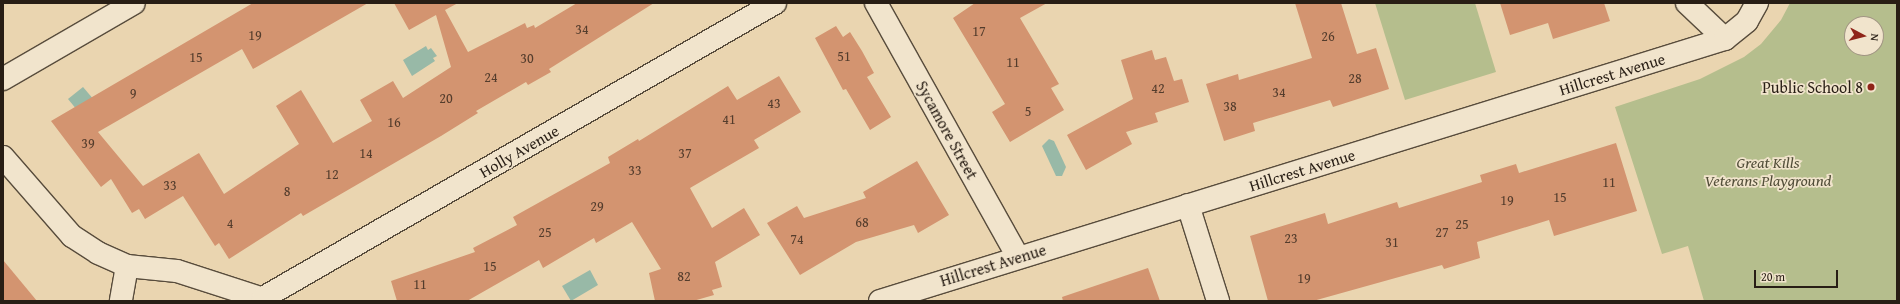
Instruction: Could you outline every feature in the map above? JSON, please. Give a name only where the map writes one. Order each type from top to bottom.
[{"type":"street","points":[[3,79],[134,3]]},
{"type":"street","name":"Holly Avenue","points":[[266,300],[775,3]]},
{"type":"street","name":"Sycamore Street","points":[[876,3],[1018,257]]},
{"type":"street","points":[[1687,3],[1725,39],[1747,22],[1757,3]]},
{"type":"street","name":"Hillcrest Avenue","points":[[880,301],[1725,39]]},
{"type":"street","points":[[3,156],[72,236],[98,253],[126,266],[177,271],[266,300]]},
{"type":"street","points":[[1188,205],[1218,301]]},
{"type":"street","points":[[121,301],[126,266]]},
{"type":"green space","points":[[1375,3],[1475,3],[1496,72],[1405,100]]},
{"type":"green space","name":"Great Kills Veterans Playground","points":[[1790,3],[1897,3],[1897,301],[1704,301],[1688,246],[1662,254],[1615,107],[1700,79],[1744,57],[1761,44],[1781,20]]},
{"type":"shaded area","points":[[426,46],[428,50],[431,48],[437,56],[433,58],[435,61],[412,76],[403,60]]},
{"type":"shaded area","points":[[83,87],[106,114],[91,127],[68,99]]},
{"type":"shaded area","points":[[1049,139],[1054,141],[1066,167],[1062,176],[1056,176],[1042,146]]},
{"type":"shaded area","points":[[590,270],[598,285],[571,301],[562,286]]},
{"type":"building","points":[[253,3],[368,3],[253,69],[242,49],[98,132],[143,186],[199,153],[224,194],[299,144],[276,106],[301,90],[333,143],[372,121],[360,100],[393,81],[403,98],[451,67],[436,15],[409,30],[394,3],[458,3],[445,10],[468,52],[525,23],[527,28],[534,25],[535,28],[577,3],[654,3],[549,69],[551,72],[528,85],[526,82],[476,111],[478,113],[441,136],[303,216],[301,213],[229,259],[219,243],[215,246],[183,196],[145,219],[139,209],[132,213],[111,179],[101,187],[51,121]]},
{"type":"building","points":[[975,3],[1047,3],[1020,18],[1059,84],[1051,88],[1064,110],[1010,142],[992,112],[1005,104],[953,18]]},
{"type":"building","points":[[1295,3],[1341,3],[1357,54],[1376,48],[1389,89],[1333,107],[1330,100],[1253,123],[1255,131],[1224,141],[1206,84],[1238,74],[1239,80],[1312,58]]},
{"type":"building","points":[[1500,3],[1604,3],[1610,21],[1553,39],[1548,23],[1510,35]]},
{"type":"building","points":[[836,26],[843,37],[850,32],[862,51],[874,73],[867,77],[891,117],[870,130],[846,89],[843,90],[815,38]]},
{"type":"building","points":[[1152,50],[1155,60],[1166,57],[1174,81],[1182,79],[1189,102],[1155,113],[1158,122],[1126,132],[1132,144],[1086,170],[1067,135],[1133,99],[1121,60]]},
{"type":"building","points":[[779,76],[801,112],[754,140],[759,148],[690,188],[712,228],[744,208],[760,235],[715,262],[722,287],[712,290],[714,295],[693,301],[655,301],[649,273],[661,269],[632,222],[596,243],[594,238],[543,268],[539,260],[467,301],[397,301],[391,281],[475,252],[473,248],[517,225],[513,217],[610,163],[608,157],[638,139],[639,141],[728,86],[737,100]]},
{"type":"building","points":[[1616,143],[1637,211],[1554,236],[1549,220],[1477,242],[1480,258],[1444,269],[1442,265],[1313,301],[1268,301],[1250,236],[1325,213],[1328,224],[1397,202],[1399,208],[1482,182],[1480,175],[1516,164],[1519,173]]},
{"type":"building","points":[[917,161],[949,215],[918,233],[914,225],[856,242],[800,275],[767,223],[797,206],[804,218],[866,198],[863,192]]},
{"type":"building","points":[[3,260],[37,301],[3,301]]},
{"type":"building","points":[[1148,268],[1160,301],[1063,301],[1062,297]]},
{"type":"place","name":"Public School 8","points":[[1871,87]]}]
